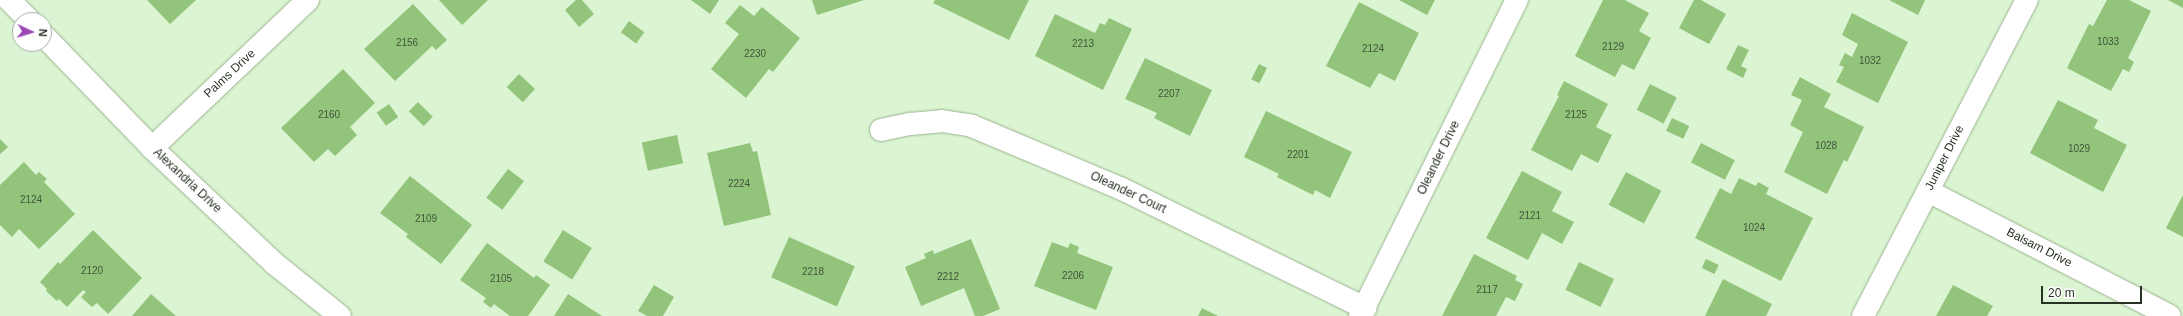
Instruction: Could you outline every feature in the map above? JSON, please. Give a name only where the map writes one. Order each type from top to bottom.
[{"type":"street","points":[[9,0],[21,12]]},
{"type":"street","name":"Palms Drive","points":[[152,148],[308,0]]},
{"type":"street","name":"Oleander Drive","points":[[1362,312],[1517,0]]},
{"type":"street","name":"Juniper Drive","points":[[1863,316],[2027,0]]},
{"type":"street","name":"Alexandria Drive","points":[[52,44],[152,148],[275,264],[340,316]]},
{"type":"street","name":"Oleander Court","points":[[880,130],[910,124],[942,122],[972,126],[1122,189],[1362,312]]},
{"type":"street","name":"Balsam Drive","points":[[1928,191],[2170,316]]},
{"type":"building","points":[[147,0],[196,0],[170,24]]},
{"type":"building","points":[[439,0],[488,0],[462,25]]},
{"type":"building","points":[[576,0],[582,0],[594,14],[579,27],[565,10]]},
{"type":"building","points":[[691,0],[719,0],[710,14]]},
{"type":"building","points":[[812,0],[864,0],[817,15]]},
{"type":"building","points":[[935,0],[1029,0],[1009,40],[933,3]]},
{"type":"building","points":[[1399,0],[1435,0],[1427,15]]},
{"type":"building","points":[[1603,0],[1625,0],[1649,13],[1639,31],[1651,38],[1634,70],[1622,64],[1615,77],[1575,56]]},
{"type":"building","points":[[1694,0],[1701,0],[1726,14],[1709,44],[1679,28]]},
{"type":"building","points":[[1889,0],[1925,0],[1918,15]]},
{"type":"building","points":[[2107,0],[2129,0],[2151,11],[2128,58],[2134,62],[2129,72],[2123,69],[2111,91],[2067,68],[2089,24],[2093,26]]},
{"type":"building","points":[[2168,0],[2183,0],[2183,8]]},
{"type":"building","points":[[1359,2],[1419,33],[1395,81],[1379,73],[1370,88],[1326,66]]},
{"type":"building","points":[[413,4],[447,40],[436,50],[432,46],[395,81],[364,49]]},
{"type":"building","points":[[740,5],[754,16],[762,7],[800,38],[773,72],[769,69],[746,98],[711,69],[739,34],[725,23]]},
{"type":"building","points":[[1852,13],[1908,42],[1878,103],[1836,82],[1844,67],[1839,65],[1845,53],[1852,57],[1858,44],[1842,35]]},
{"type":"building","points":[[1055,14],[1095,33],[1100,23],[1105,25],[1109,18],[1132,29],[1103,90],[1035,56]]},
{"type":"building","points":[[629,21],[644,32],[636,43],[621,32]]},
{"type":"building","points":[[1738,45],[1749,50],[1741,66],[1747,69],[1743,78],[1726,69]]},
{"type":"building","points":[[1145,58],[1212,90],[1190,136],[1154,118],[1157,113],[1125,99]]},
{"type":"building","points":[[1259,64],[1267,68],[1259,83],[1251,79]]},
{"type":"building","points":[[343,69],[375,103],[350,127],[357,135],[335,156],[328,149],[314,162],[281,128]]},
{"type":"building","points":[[519,74],[535,89],[523,102],[507,87]]},
{"type":"building","points":[[1800,77],[1831,94],[1824,107],[1864,127],[1847,162],[1844,160],[1827,194],[1784,172],[1803,132],[1790,125],[1802,100],[1791,95]]},
{"type":"building","points":[[1564,81],[1608,104],[1596,127],[1612,135],[1598,163],[1581,154],[1572,171],[1531,150],[1559,96],[1557,95]]},
{"type":"building","points":[[1650,84],[1677,98],[1664,123],[1637,110]]},
{"type":"building","points":[[2058,100],[2098,120],[2094,128],[2127,145],[2103,192],[2030,153]]},
{"type":"building","points":[[418,102],[433,117],[424,126],[409,111]]},
{"type":"building","points":[[389,104],[398,117],[386,126],[377,113]]},
{"type":"building","points":[[1266,111],[1352,152],[1330,198],[1315,190],[1313,195],[1277,177],[1279,174],[1244,157]]},
{"type":"building","points":[[1672,118],[1689,126],[1683,139],[1666,131]]},
{"type":"building","points":[[677,135],[683,163],[648,171],[642,142]]},
{"type":"building","points":[[0,139],[8,147],[0,154]]},
{"type":"building","points":[[750,143],[753,152],[757,151],[771,215],[724,226],[707,153]]},
{"type":"building","points":[[1701,143],[1735,160],[1725,180],[1691,163]]},
{"type":"building","points":[[24,162],[36,175],[39,172],[47,179],[44,182],[75,214],[39,249],[19,229],[12,237],[0,225],[0,185]]},
{"type":"building","points":[[508,169],[524,181],[502,210],[486,198]]},
{"type":"building","points":[[1522,171],[1562,192],[1552,211],[1574,222],[1562,244],[1542,233],[1528,260],[1486,238]]},
{"type":"building","points":[[1626,172],[1661,191],[1644,223],[1609,205]]},
{"type":"building","points":[[410,176],[472,225],[441,264],[406,237],[408,234],[380,213]]},
{"type":"building","points":[[1739,178],[1756,186],[1758,182],[1769,188],[1766,194],[1813,218],[1781,281],[1695,238],[1720,188],[1731,194]]},
{"type":"building","points":[[2183,195],[2183,237],[2166,228]]},
{"type":"building","points":[[93,230],[142,278],[108,314],[97,303],[92,307],[81,297],[86,292],[83,290],[67,307],[59,299],[57,301],[46,291],[47,289],[40,282],[58,262],[60,264]]},
{"type":"building","points":[[563,230],[592,248],[572,279],[543,261]]},
{"type":"building","points":[[789,237],[855,266],[837,306],[771,277]]},
{"type":"building","points":[[971,239],[1000,309],[983,316],[975,316],[964,288],[921,306],[905,267],[926,258],[924,254],[933,250],[934,254]]},
{"type":"building","points":[[1052,242],[1068,248],[1070,243],[1079,247],[1077,253],[1113,267],[1096,310],[1034,286]]},
{"type":"building","points":[[487,243],[534,278],[536,275],[550,285],[528,316],[510,316],[494,304],[491,308],[483,302],[486,298],[460,280]]},
{"type":"building","points":[[1474,254],[1517,276],[1515,280],[1523,284],[1515,301],[1506,297],[1496,316],[1442,316]]},
{"type":"building","points":[[1706,259],[1719,265],[1714,274],[1702,268]]},
{"type":"building","points":[[1579,262],[1614,279],[1600,307],[1565,290]]},
{"type":"building","points":[[1723,279],[1772,304],[1766,316],[1705,316]]},
{"type":"building","points":[[654,285],[674,297],[663,316],[647,316],[638,311]]},
{"type":"building","points":[[1953,285],[1993,306],[1987,316],[1936,316]]},
{"type":"building","points":[[151,294],[176,316],[132,316]]},
{"type":"building","points":[[568,294],[602,316],[554,316]]},
{"type":"building","points":[[1202,308],[1218,316],[1198,316]]}]
